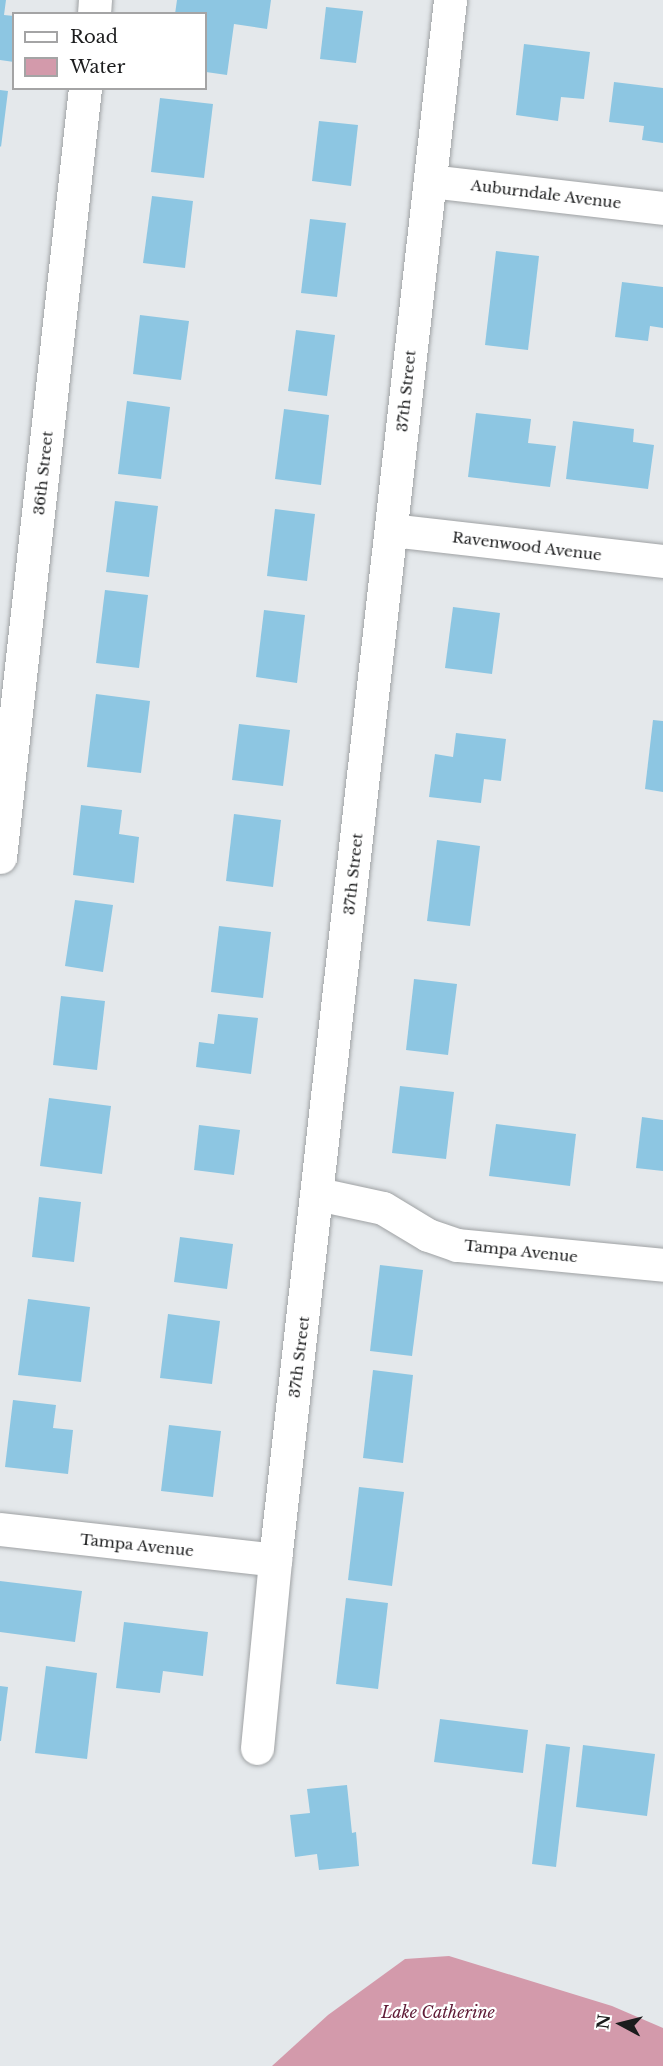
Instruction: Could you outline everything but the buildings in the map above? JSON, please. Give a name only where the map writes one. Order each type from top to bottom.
[{"type":"street","name":"37th Street","points":[[257,1748],[275,1560],[318,1194],[450,0]]},
{"type":"street","name":"36th Street","points":[[0,857],[86,90]]},
{"type":"street","name":"Auburndale Avenue","points":[[430,181],[663,208]]},
{"type":"street","name":"Ravenwood Avenue","points":[[391,530],[663,561]]},
{"type":"street","name":"Tampa Avenue","points":[[318,1194],[383,1209],[428,1235],[456,1245],[663,1265]]},
{"type":"street","name":"Tampa Avenue","points":[[0,1529],[275,1560]]},
{"type":"water","name":"Lake Catherine","points":[[449,1956],[612,2006],[663,2028],[663,2066],[272,2066],[328,2015],[405,1959]]}]
